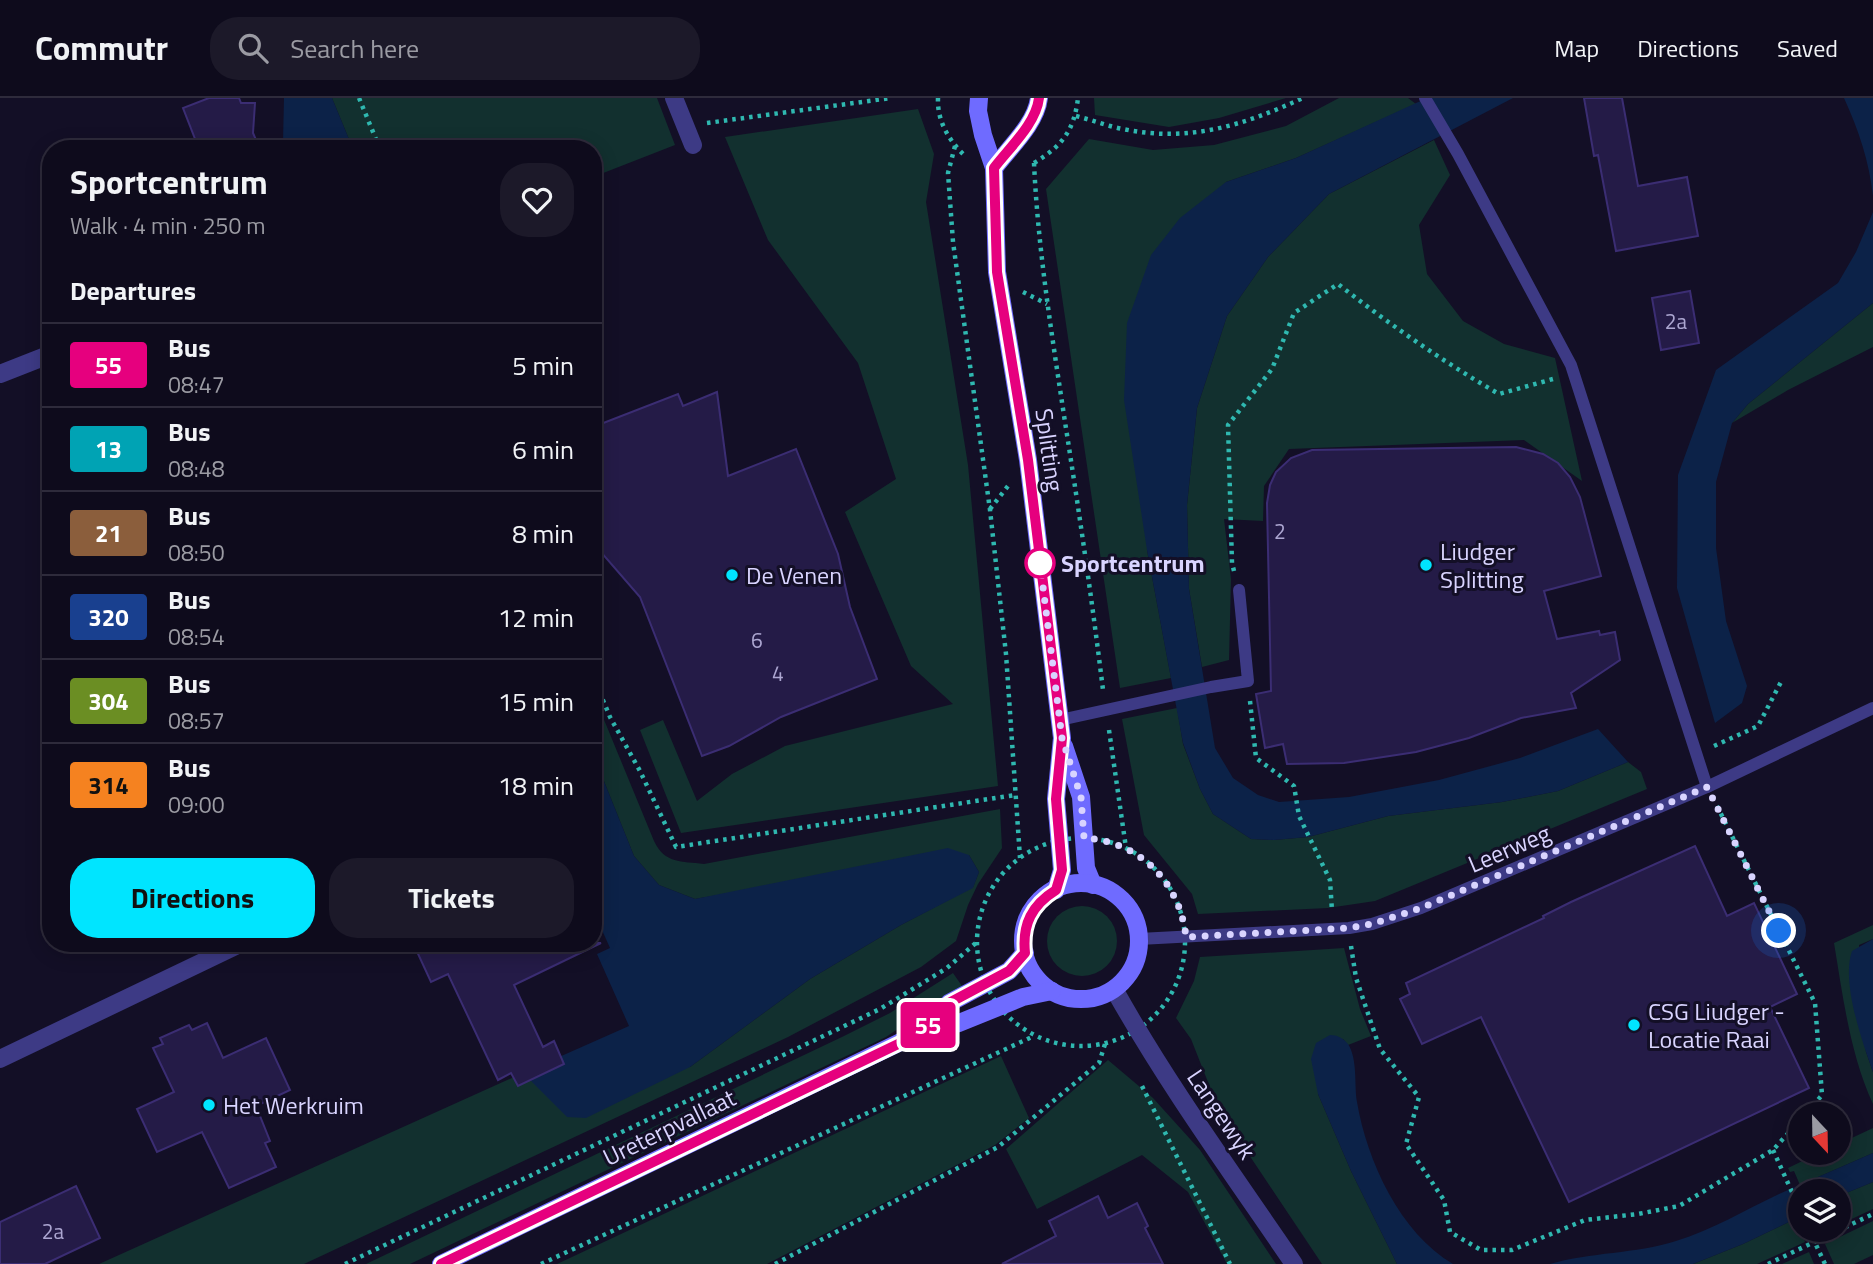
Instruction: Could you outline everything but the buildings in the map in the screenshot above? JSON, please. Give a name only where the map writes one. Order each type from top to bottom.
[{"type":"main road","name":"Splitting","points":[[979,98],[978,111],[983,135],[994,168],[997,272],[1028,460],[1062,738],[1081,797],[1086,868],[1093,885]]},
{"type":"main road","points":[[994,168],[1028,124],[1038,106],[1039,98]]},
{"type":"main road","name":"Splitting","points":[[1056,890],[1062,870],[1056,799],[1062,738]]},
{"type":"main road","points":[[1075,884],[1093,885],[1111,892],[1125,904],[1135,921],[1139,939],[1137,958],[1128,975],[1114,989],[1097,997],[1079,999],[1052,991],[1037,978],[1025,953],[1024,934],[1030,916],[1041,900],[1056,890],[1075,884]]},
{"type":"main road","name":"Ureterpvallaat","points":[[919,1034],[949,1003],[1009,971],[1025,953]]},
{"type":"main road","name":"Ureterpvallaat","points":[[441,1264],[919,1034],[959,1023],[1023,997],[1052,991]]},
{"type":"street","points":[[674,98],[693,145]]},
{"type":"street","points":[[0,374],[42,358]]},
{"type":"street","points":[[0,1059],[223,952]]},
{"type":"street","name":"Langewyk","points":[[1114,989],[1138,1030],[1294,1264]]},
{"type":"lane","points":[[1425,98],[1458,154],[1574,374],[1707,787]]},
{"type":"lane","points":[[1060,720],[1248,681],[1239,590]]},
{"type":"lane","name":"Leerweg","points":[[1139,939],[1334,929],[1372,924],[1421,908],[1707,787],[1873,708]]},
{"type":"path","points":[[359,98],[376,140]]},
{"type":"path","points":[[685,126],[891,98]]},
{"type":"path","points":[[938,98],[941,121],[956,146],[948,173],[953,242],[990,510],[1006,654],[1020,859]]},
{"type":"path","points":[[1078,98],[1076,116],[1067,136],[1053,152],[1034,163],[1036,212],[1126,848]]},
{"type":"path","points":[[1076,116],[1124,130],[1180,135],[1245,123],[1303,98]]},
{"type":"path","points":[[1239,590],[1232,563],[1228,425],[1272,369],[1294,313],[1338,284],[1385,321],[1499,394],[1574,374]]},
{"type":"path","points":[[1696,753],[1758,726],[1782,680]]},
{"type":"path","points":[[1248,681],[1256,758],[1294,786],[1299,816],[1331,880],[1334,929]]},
{"type":"path","points":[[602,698],[676,847],[1015,795]]},
{"type":"path","points":[[1707,787],[1815,1003],[1822,1095],[1816,1102]]},
{"type":"path","points":[[345,1264],[880,1009],[947,968],[977,942],[981,912],[989,893],[1000,877],[1030,851],[1059,841],[1084,838],[1107,841],[1126,848],[1158,871],[1179,905],[1186,937],[1184,964],[1178,982],[1169,1000],[1156,1016],[1138,1030],[1105,1044],[1098,1063],[998,1147],[775,1264]]},
{"type":"path","points":[[1349,928],[1356,978],[1380,1049],[1419,1097],[1406,1144],[1444,1200],[1450,1232],[1481,1250],[1512,1250],[1585,1220],[1679,1206],[1773,1150],[1788,1133]]},
{"type":"path","points":[[541,1264],[1034,1035]]},
{"type":"path","points":[[1140,1082],[1230,1264]]},
{"type":"path","points":[[1773,1150],[1788,1184]]},
{"type":"path","points":[[1851,1223],[1873,1214]]},
{"type":"path","points":[[1768,1264],[1808,1242]]},
{"type":"path","points":[[1814,1242],[1825,1264]]},
{"type":"green space","points":[[332,98],[657,98],[675,145],[602,173],[602,140],[349,140]]},
{"type":"green space","points":[[1094,98],[1286,98],[1219,118],[1169,127],[1095,115]]},
{"type":"green space","points":[[1339,98],[1408,98],[1416,104],[1296,158],[1226,182],[1147,550],[1171,678],[1120,688],[1046,189],[1089,139],[1153,150],[1214,145],[1286,126]]},
{"type":"green space","points":[[918,109],[934,154],[926,202],[968,465],[998,786],[681,833],[640,730],[663,720],[697,801],[732,774],[785,746],[953,704],[911,666],[845,512],[896,479],[858,363],[768,240],[725,137]]},
{"type":"green space","points":[[1434,140],[1450,175],[1419,225],[1427,274],[1463,321],[1504,344],[1555,358],[1582,481],[1524,440],[1289,449],[1264,486],[1263,521],[1224,519],[1231,579],[1229,660],[1202,667],[1189,589],[1187,505],[1197,408],[1227,316],[1268,257],[1329,194]]},
{"type":"green space","points":[[1873,303],[1873,347],[1788,390],[1732,423],[1748,404]]},
{"type":"green space","points":[[1177,708],[1183,744],[1200,789],[1213,814],[1251,839],[1308,837],[1388,816],[1502,802],[1558,791],[1628,762],[1641,772],[1647,789],[1375,901],[1328,908],[1198,914],[1192,894],[1144,835],[1122,719]]},
{"type":"green space","points":[[602,715],[654,841],[663,854],[674,860],[704,864],[1000,809],[1002,848],[978,884],[956,941],[921,967],[788,1037],[304,1264],[99,1264],[523,1073],[690,1067],[810,979],[901,925],[973,887],[979,872],[969,855],[695,899],[659,885],[634,856],[602,776]]},
{"type":"green space","points":[[1075,906],[1089,906],[1102,912],[1111,921],[1117,941],[1115,954],[1107,966],[1089,976],[1075,976],[1062,970],[1053,961],[1047,948],[1047,934],[1053,921],[1062,912]]},
{"type":"green space","points":[[1873,925],[1873,939],[1859,945],[1866,1052],[1873,1072],[1873,1104],[1853,1045],[1834,943]]},
{"type":"green space","points":[[1344,948],[1360,1009],[1371,1036],[1348,1045],[1343,1039],[1318,1094],[1351,1171],[1397,1264],[1322,1264],[1219,1110],[1191,1039],[1176,1018],[1194,981],[1200,957]]},
{"type":"green space","points":[[953,973],[962,986],[886,1037],[410,1264],[366,1264],[844,1036],[890,1013]]},
{"type":"green space","points":[[1001,1056],[1029,1118],[995,1145],[767,1264],[557,1264]]},
{"type":"green space","points":[[1108,1060],[1153,1098],[1200,1150],[1276,1264],[1227,1264],[1188,1192],[1142,1155],[1037,1209],[1006,1149]]},
{"type":"green space","points":[[1873,1128],[1873,1153],[1852,1162],[1852,1138]]},
{"type":"green space","points":[[1843,1166],[1814,1179],[1797,1179],[1794,1171],[1790,1172],[1788,1168]]},
{"type":"green space","points":[[1873,1182],[1873,1209],[1851,1219],[1851,1191]]},
{"type":"green space","points":[[1873,1221],[1873,1255],[1854,1264],[1834,1264],[1825,1244],[1851,1242],[1851,1232]]},
{"type":"green space","points":[[1788,1222],[1788,1242],[1805,1242],[1757,1264],[1693,1264]]},
{"type":"green space","points":[[1809,1252],[1814,1264],[1782,1264]]},
{"type":"water","points":[[284,98],[332,98],[349,140],[283,140]]},
{"type":"water","points":[[1427,98],[1513,98],[1329,194],[1268,257],[1227,316],[1197,408],[1187,505],[1189,589],[1215,748],[1233,778],[1258,795],[1279,802],[1349,797],[1439,780],[1520,758],[1598,729],[1628,762],[1558,791],[1502,802],[1388,816],[1308,837],[1251,839],[1213,814],[1200,789],[1183,743],[1147,550],[1124,400],[1127,323],[1151,255],[1180,218],[1226,182],[1296,158]]},
{"type":"water","points":[[1844,98],[1873,98],[1873,196],[1863,146]]},
{"type":"water","points":[[1873,212],[1873,303],[1748,404],[1732,423],[1716,482],[1716,548],[1726,621],[1747,686],[1742,703],[1715,723],[1677,588],[1678,475],[1716,370],[1838,283],[1856,252]]},
{"type":"water","points":[[602,776],[634,856],[659,885],[695,899],[948,848],[969,855],[979,872],[973,888],[901,925],[810,979],[690,1067],[586,1118],[567,1117],[523,1073],[629,1026],[597,954],[610,948],[602,930]]},
{"type":"water","points":[[1873,939],[1873,1072],[1854,1012],[1849,964],[1852,951]]},
{"type":"water","points":[[1330,1035],[1342,1039],[1351,1050],[1362,1125],[1389,1194],[1417,1234],[1434,1251],[1453,1264],[1397,1264],[1351,1171],[1318,1094],[1311,1059],[1316,1043]]},
{"type":"water","points":[[1873,1153],[1873,1182],[1851,1191],[1851,1179],[1813,1179],[1843,1166],[1852,1166],[1852,1162]]},
{"type":"water","points":[[1788,1190],[1788,1222],[1693,1264],[1550,1264],[1660,1245],[1715,1226]]},
{"type":"bus line","name":"55","points":[[441,1264],[919,1034],[949,1003],[1009,971],[1025,953],[1024,934],[1030,916],[1041,900],[1056,890],[1062,870],[1056,799],[1062,738],[1028,460],[997,272],[994,168],[1028,124],[1038,106],[1039,98]]},
{"type":"place","name":"Sportcentrum","points":[[1040,563]]},
{"type":"place","name":"Liudger Splitting","points":[[1426,565]]},
{"type":"place","name":"De Venen","points":[[732,575]]},
{"type":"place","name":"CSG Liudger - Locatie Raai","points":[[1634,1025]]},
{"type":"place","name":"Het Werkruim","points":[[209,1105]]},
{"type":"route","points":[[1040,563],[1062,738],[1081,797],[1084,838],[1107,841],[1126,848],[1158,871],[1179,905],[1186,937],[1349,928],[1372,924],[1421,908],[1707,787],[1779,931]]}]
